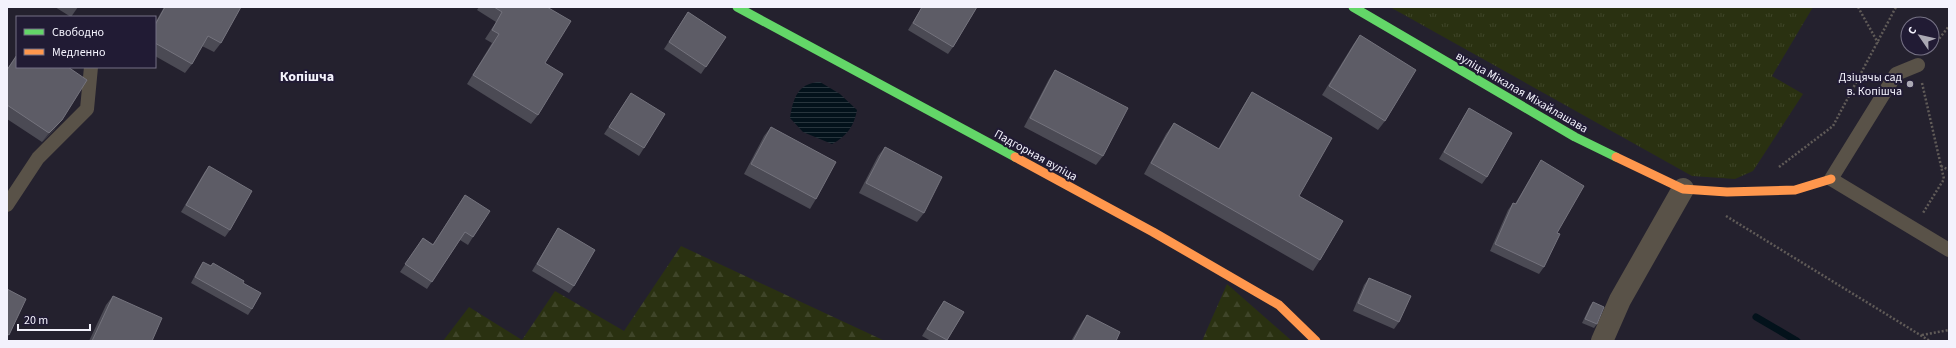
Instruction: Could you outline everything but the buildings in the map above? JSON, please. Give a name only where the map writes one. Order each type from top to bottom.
[{"type":"street","name":"Падгорная вуліца","points":[[737,7],[762,12],[1160,236],[1278,305],[1315,339]]},
{"type":"street","name":"вуліца Мікалая Міхайлашава","points":[[1353,7],[1575,138],[1683,189]]},
{"type":"street","points":[[1602,341],[1620,300],[1683,189],[1726,192],[1794,190],[1831,179]]},
{"type":"lane","points":[[1918,65],[1896,74],[1831,179],[1949,250]]},
{"type":"lane","points":[[7,205],[38,158],[87,110],[91,68]]},
{"type":"path","points":[[1858,7],[1878,43]]},
{"type":"path","points":[[1774,169],[1833,126],[1896,7]]},
{"type":"path","points":[[1940,38],[1949,26]]},
{"type":"path","points":[[1913,228],[1944,179],[1918,65]]},
{"type":"path","points":[[1941,166],[1949,170]]},
{"type":"path","points":[[1723,214],[1930,341]]},
{"type":"path","points":[[1921,336],[1949,330]]},
{"type":"green space","points":[[1390,7],[1813,7],[1772,76],[1803,94],[1753,171],[1735,179],[1692,176]]},
{"type":"green space","points":[[681,246],[885,341],[443,341],[469,307],[522,340],[555,291],[624,331]]},
{"type":"green space","points":[[1227,284],[1292,341],[1202,341]]},
{"type":"shaded area","points":[[820,82],[840,94],[857,110],[852,126],[842,138],[832,144],[803,132],[790,118],[793,104],[798,93],[806,85]]},
{"type":"waterway","points":[[1756,317],[1797,341]]},
{"type":"traffic: fast","points":[[737,7],[1015,157]]},
{"type":"traffic: fast","points":[[1353,7],[1575,137],[1616,157]]},
{"type":"traffic: slow","points":[[1015,157],[1153,232],[1279,305],[1316,341]]},
{"type":"traffic: slow","points":[[1616,157],[1683,189],[1727,192],[1795,190],[1831,179]]},
{"type":"place","name":"Дзіцячы сад в. Копішча","points":[[1910,84]]},
{"type":"district","name":"Копішча","points":[[307,76]]}]
